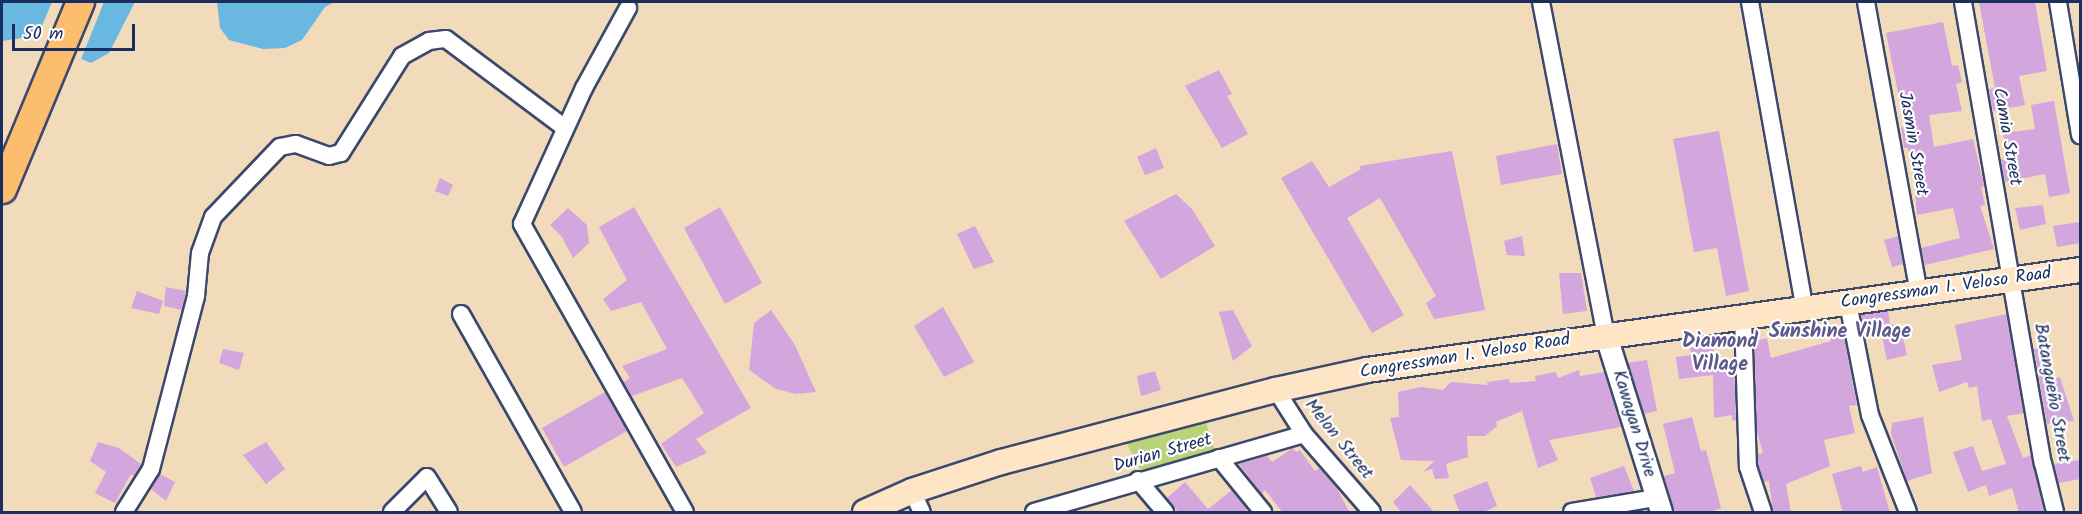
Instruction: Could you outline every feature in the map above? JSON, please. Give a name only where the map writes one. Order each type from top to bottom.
[{"type":"main road","points":[[2,189],[80,2]]},
{"type":"main road","name":"Congressman I. Veloso Road","points":[[865,513],[917,502],[1001,462],[1276,390],[1430,359],[1805,310],[2080,270]]},
{"type":"street","points":[[1541,2],[1606,336]]},
{"type":"street","points":[[1750,2],[1805,310]]},
{"type":"street","name":"Jasmin Street","points":[[1866,2],[1919,293]]},
{"type":"street","name":"Camia Street","points":[[1963,2],[2011,279]]},
{"type":"street","points":[[2058,2],[2080,135]]},
{"type":"street","points":[[628,8],[565,128],[522,224],[685,513]]},
{"type":"street","points":[[124,513],[151,469],[196,296],[200,253],[213,217],[280,147],[296,144],[329,156],[341,153],[402,56],[429,41],[446,39],[565,128]]},
{"type":"street","name":"Batangueño Street","points":[[2011,279],[2055,513]]},
{"type":"street","points":[[1848,303],[1870,414],[1908,513]]},
{"type":"street","points":[[461,314],[573,513]]},
{"type":"street","points":[[1743,318],[1748,467],[1763,513]]},
{"type":"street","name":"Kawayan Drive","points":[[1606,336],[1658,505]]},
{"type":"street","name":"Melon Street","points":[[1276,390],[1304,434],[1372,513]]},
{"type":"street","name":"Durian Street","points":[[1034,513],[1063,509],[1138,480],[1304,434]]},
{"type":"street","points":[[1219,458],[1263,513]]},
{"type":"street","points":[[392,513],[427,477],[449,513]]},
{"type":"street","points":[[1138,480],[1165,513]]},
{"type":"street","points":[[1572,513],[1658,505]]},
{"type":"green space","points":[[1205,419],[1215,452],[1141,471],[1126,442]]},
{"type":"water","points":[[2,2],[135,2],[109,53],[91,63],[29,37],[2,41]]},
{"type":"water","points":[[217,2],[334,2],[325,7],[302,40],[285,48],[263,49],[229,40],[220,28]]},
{"type":"pier","points":[[52,2],[104,2],[80,62],[35,42]]},
{"type":"building","points":[[1979,2],[2035,2],[2047,71],[2019,76],[2025,105],[1993,111],[1989,89],[1995,88]]},
{"type":"building","points":[[1943,22],[1952,66],[1958,65],[1962,82],[1956,84],[1962,111],[1929,115],[1934,147],[1973,139],[1984,186],[1981,187],[1985,205],[1980,206],[1994,249],[1925,265],[1921,248],[1960,238],[1953,208],[1917,215],[1913,168],[1908,148],[1904,148],[1901,127],[1905,127],[1886,33]]},
{"type":"building","points":[[1219,70],[1232,94],[1227,96],[1248,134],[1222,148],[1185,86]]},
{"type":"building","points":[[2054,101],[2070,193],[2049,197],[2045,174],[2005,182],[2001,160],[2008,159],[2003,133],[2035,129],[2031,105]]},
{"type":"building","points":[[1719,131],[1749,291],[1726,296],[1717,248],[1694,252],[1673,139]]},
{"type":"building","points":[[1557,144],[1562,174],[1501,185],[1496,156]]},
{"type":"building","points":[[1156,148],[1164,168],[1145,175],[1137,157]]},
{"type":"building","points":[[1452,151],[1485,310],[1434,319],[1426,303],[1436,296],[1380,198],[1347,218],[1404,315],[1372,333],[1281,178],[1312,161],[1329,187],[1361,169],[1359,166]]},
{"type":"building","points":[[440,178],[453,185],[448,196],[435,191]]},
{"type":"building","points":[[1176,194],[1192,209],[1215,246],[1161,279],[1124,221]]},
{"type":"building","points":[[2043,205],[2046,224],[2020,230],[2015,208]]},
{"type":"building","points":[[634,207],[751,408],[696,439],[707,453],[676,467],[661,444],[704,413],[682,378],[632,396],[623,382],[630,378],[622,366],[667,349],[641,302],[611,311],[603,299],[627,280],[599,227]]},
{"type":"building","points":[[720,207],[762,283],[725,304],[684,228]]},
{"type":"building","points":[[568,208],[587,225],[589,243],[573,258],[562,237],[550,225]]},
{"type":"building","points":[[2080,222],[2080,243],[2057,247],[2053,226]]},
{"type":"building","points":[[975,226],[994,262],[974,269],[957,234]]},
{"type":"building","points":[[1522,236],[1525,256],[1507,255],[1504,241]]},
{"type":"building","points":[[1898,236],[1903,264],[1892,267],[1884,240]]},
{"type":"building","points":[[1559,273],[1581,273],[1587,311],[1563,314]]},
{"type":"building","points":[[166,287],[186,291],[182,310],[164,306]]},
{"type":"building","points":[[137,291],[163,301],[159,314],[131,308]]},
{"type":"building","points":[[943,307],[974,362],[944,377],[914,326]]},
{"type":"building","points":[[771,310],[795,345],[816,392],[796,394],[776,389],[749,370],[754,323]]},
{"type":"building","points":[[1233,310],[1252,346],[1233,361],[1219,312]]},
{"type":"building","points":[[1888,311],[1890,325],[1900,324],[1907,355],[1887,360],[1880,327],[1864,329],[1861,315]]},
{"type":"building","points":[[2007,314],[2024,413],[2007,416],[2023,458],[2031,455],[2044,513],[2019,513],[2012,488],[1989,496],[1986,485],[1968,492],[1953,452],[1973,446],[1982,471],[2006,464],[1991,419],[1982,421],[1977,386],[1969,388],[1967,382],[1939,392],[1932,365],[1962,360],[1955,325]]},
{"type":"building","points":[[1842,328],[1857,405],[1849,406],[1855,433],[1824,440],[1830,466],[1786,484],[1791,513],[1773,513],[1769,481],[1764,482],[1758,465],[1758,454],[1763,453],[1757,432],[1754,341],[1767,338],[1771,358],[1831,341],[1828,332]]},
{"type":"building","points":[[1713,345],[1716,368],[1734,365],[1736,421],[1732,420],[1732,415],[1714,418],[1713,375],[1679,379],[1676,357],[1692,355],[1690,348]]},
{"type":"building","points":[[2044,348],[2047,380],[2060,377],[2074,421],[2047,424],[2034,349]]},
{"type":"building","points":[[223,349],[244,353],[239,370],[219,363]]},
{"type":"building","points":[[1647,360],[1657,411],[1644,414],[1628,363]]},
{"type":"building","points":[[1579,370],[1580,376],[1604,372],[1621,427],[1549,440],[1558,460],[1538,468],[1522,411],[1496,422],[1497,426],[1485,436],[1467,436],[1468,457],[1446,464],[1449,478],[1435,479],[1432,469],[1423,472],[1434,461],[1401,460],[1390,418],[1399,417],[1398,392],[1421,387],[1443,390],[1451,382],[1488,385],[1487,382],[1509,379],[1510,383],[1536,381],[1535,376],[1556,372],[1558,378]]},
{"type":"building","points":[[1155,371],[1161,390],[1141,396],[1137,376]]},
{"type":"building","points":[[605,392],[627,431],[564,467],[542,428]]},
{"type":"building","points":[[1692,417],[1701,451],[1706,450],[1721,508],[1708,513],[1675,513],[1664,476],[1675,473],[1663,424]]},
{"type":"building","points":[[1923,417],[1932,473],[1907,481],[1891,434],[1892,423]]},
{"type":"building","points":[[98,442],[119,448],[141,464],[134,476],[131,474],[115,503],[95,493],[106,472],[90,461]]},
{"type":"building","points":[[266,442],[285,469],[266,484],[243,455]]},
{"type":"building","points":[[1293,448],[1296,452],[1300,450],[1315,471],[1319,468],[1336,487],[1350,513],[1283,513],[1265,490],[1262,494],[1239,464],[1267,456],[1272,462]]},
{"type":"building","points":[[2080,460],[2080,479],[2059,483],[2054,464]]},
{"type":"building","points":[[1624,466],[1634,491],[1596,497],[1590,478]]},
{"type":"building","points":[[1861,466],[1863,472],[1877,467],[1890,513],[1843,513],[1832,474]]},
{"type":"building","points":[[160,474],[175,482],[166,501],[151,489]]},
{"type":"building","points":[[1487,481],[1497,506],[1481,513],[1460,513],[1453,495]]},
{"type":"building","points":[[1185,482],[1208,509],[1232,490],[1247,509],[1243,513],[1179,513],[1167,498]]},
{"type":"building","points":[[1410,485],[1435,513],[1402,513],[1393,502]]},
{"type":"district","name":"Sunshine Village","points":[[1840,332]]},
{"type":"district","name":"Diamond Village","points":[[1720,354]]}]
